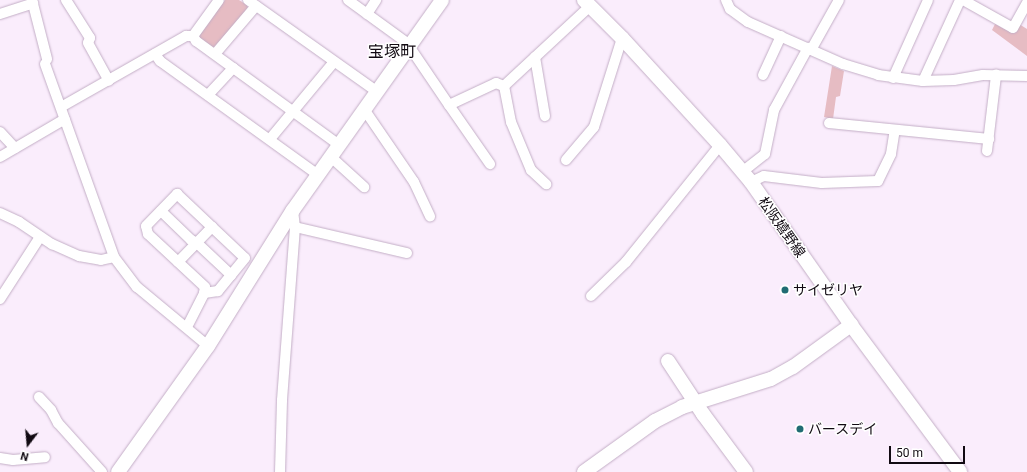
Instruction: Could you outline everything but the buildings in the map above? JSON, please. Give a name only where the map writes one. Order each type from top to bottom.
[{"type":"street","points":[[66,0],[90,38],[88,43],[109,81]]},
{"type":"street","points":[[193,36],[219,0]]},
{"type":"street","points":[[348,0],[410,46],[490,164]]},
{"type":"street","points":[[367,14],[376,0]]},
{"type":"street","points":[[118,472],[208,346],[293,210],[442,0]]},
{"type":"street","points":[[726,0],[730,9],[748,22],[843,64],[878,75],[923,81],[954,80],[996,75],[1017,77],[1026,73]]},
{"type":"street","points":[[746,177],[765,154],[774,110],[839,0]]},
{"type":"street","points":[[893,78],[928,0]]},
{"type":"street","points":[[923,81],[962,0],[1013,28],[1027,3]]},
{"type":"street","points":[[0,14],[33,1],[46,62],[114,257],[137,287],[208,346]]},
{"type":"street","points":[[215,54],[250,2],[376,91]]},
{"type":"street","points":[[504,86],[535,57],[587,3]]},
{"type":"street","name":"松阪嬉野線","points":[[587,3],[622,38],[720,145],[746,177],[851,325],[960,472]]},
{"type":"street","points":[[61,107],[186,36],[193,36]]},
{"type":"street","points":[[193,36],[196,41],[339,145]]},
{"type":"street","points":[[763,75],[781,36]]},
{"type":"street","points":[[566,160],[594,127],[622,38]]},
{"type":"street","points":[[155,54],[160,60],[318,175]]},
{"type":"street","points":[[535,57],[545,116]]},
{"type":"street","points":[[270,139],[334,62]]},
{"type":"street","points":[[208,95],[233,68]]},
{"type":"street","points":[[987,151],[996,75]]},
{"type":"street","points":[[449,105],[496,83],[504,86]]},
{"type":"street","points":[[504,86],[511,122],[531,170],[546,184]]},
{"type":"street","points":[[364,109],[414,182],[430,217]]},
{"type":"street","points":[[0,157],[66,119]]},
{"type":"street","points":[[829,123],[989,139]]},
{"type":"street","points":[[746,177],[764,176],[822,183],[878,181],[891,154],[895,130]]},
{"type":"street","points":[[0,132],[15,148]]},
{"type":"street","points":[[591,296],[626,262],[720,145]]},
{"type":"street","points":[[331,157],[364,187]]},
{"type":"street","points":[[187,327],[204,293],[205,287],[148,234],[146,226],[177,194],[245,258],[218,291],[204,293]]},
{"type":"street","points":[[280,472],[282,400],[295,227],[293,210]]},
{"type":"street","points":[[161,211],[231,275]]},
{"type":"street","points":[[0,214],[18,222],[40,237],[79,256],[101,260],[114,257]]},
{"type":"street","points":[[178,262],[212,227]]},
{"type":"street","points":[[295,227],[407,253]]},
{"type":"street","points":[[0,299],[40,237]]},
{"type":"street","points":[[584,472],[656,421],[682,407],[771,379],[793,367],[851,325]]},
{"type":"street","points":[[668,361],[746,472]]},
{"type":"street","points":[[39,397],[51,410],[58,423],[102,472]]},
{"type":"street","points":[[0,458],[13,460],[45,457]]},
{"type":"shaded area","points":[[225,0],[239,0],[247,5],[248,11],[216,48],[212,48],[200,38],[200,33]]},
{"type":"shaded area","points":[[995,24],[1013,33],[1019,24],[1027,29],[1027,56],[992,30]]},
{"type":"shaded area","points":[[832,66],[844,71],[840,96],[836,97],[833,119],[824,117]]},
{"type":"place","name":"サイゼリヤ","points":[[785,290]]},
{"type":"place","name":"バースデイ","points":[[800,429]]},
{"type":"district","name":"宝塚町","points":[[392,52]]}]
